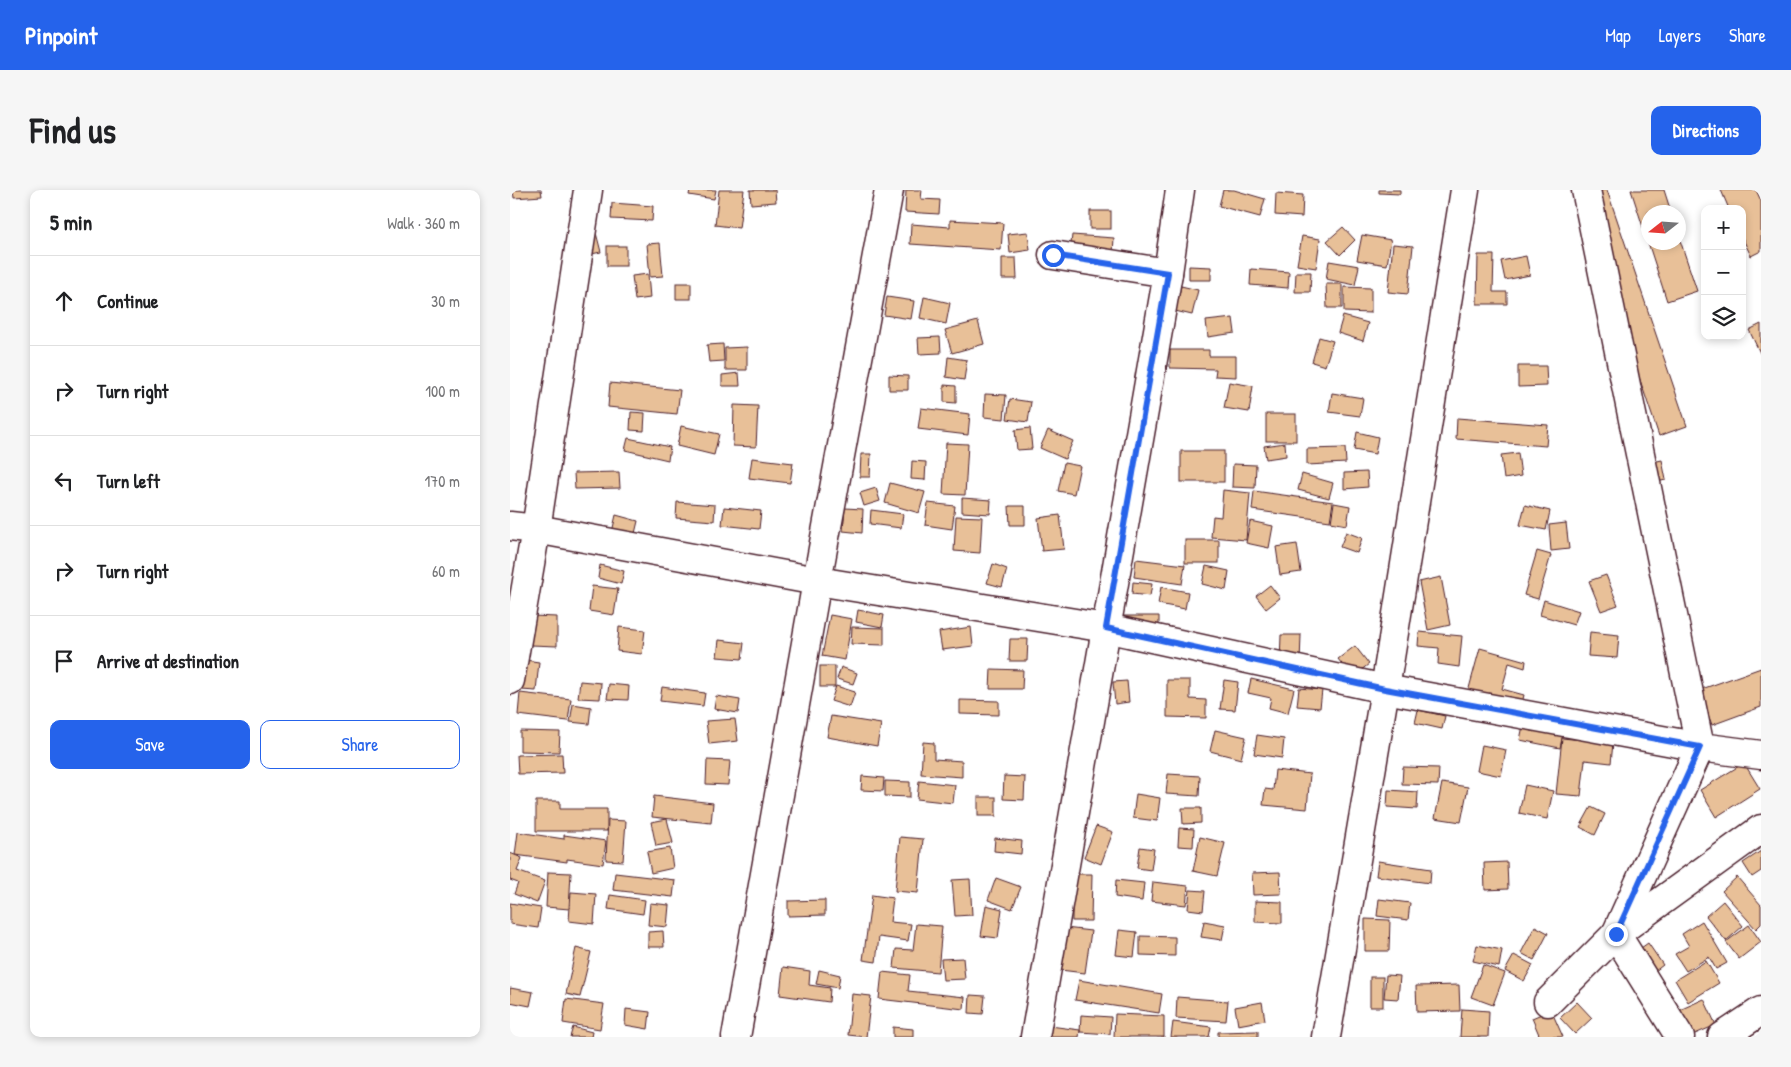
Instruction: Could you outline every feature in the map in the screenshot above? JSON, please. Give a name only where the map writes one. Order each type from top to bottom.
[{"type":"street","points":[[510,680],[523,528],[588,190]]},
{"type":"street","points":[[736,1037],[889,190]]},
{"type":"street","points":[[1036,1037],[1168,273],[1180,190]]},
{"type":"street","points":[[1326,1037],[1385,689],[1465,190]]},
{"type":"street","points":[[1586,190],[1700,747],[1616,934]]},
{"type":"street","points":[[1053,255],[1168,273]]},
{"type":"street","points":[[523,528],[817,581],[1106,628],[1385,689],[1700,747],[1761,755]]},
{"type":"street","points":[[1548,1002],[1616,934],[1761,829]]},
{"type":"street","points":[[1616,934],[1680,1037]]},
{"type":"street","points":[[1722,1037],[1761,1011]]},
{"type":"building","points":[[513,190],[541,190],[542,196],[514,198]]},
{"type":"building","points":[[690,190],[716,190],[714,199],[689,195]]},
{"type":"building","points":[[719,190],[744,190],[739,228],[715,225]]},
{"type":"building","points":[[750,190],[775,190],[776,202],[751,204]]},
{"type":"building","points":[[906,190],[922,190],[921,199],[940,200],[939,214],[905,212]]},
{"type":"building","points":[[1223,190],[1234,190],[1265,199],[1260,217],[1219,206]]},
{"type":"building","points":[[1379,190],[1400,190],[1400,194],[1379,193]]},
{"type":"building","points":[[1607,190],[1687,426],[1659,436],[1576,191]]},
{"type":"building","points":[[1631,190],[1664,190],[1669,205],[1641,205],[1641,221]]},
{"type":"building","points":[[1721,190],[1756,190],[1761,201],[1761,251],[1751,256],[1746,245],[1746,205],[1727,205]]},
{"type":"building","points":[[1276,193],[1303,195],[1302,217],[1275,215]]},
{"type":"building","points":[[612,203],[653,206],[652,221],[611,219]]},
{"type":"building","points":[[1090,211],[1111,211],[1111,229],[1090,229]]},
{"type":"building","points":[[950,220],[1003,223],[1001,250],[910,244],[911,224],[950,227]]},
{"type":"building","points":[[1343,227],[1355,240],[1340,255],[1327,241]]},
{"type":"building","points":[[595,229],[601,252],[582,256]]},
{"type":"building","points":[[1028,232],[1030,250],[1010,253],[1008,234]]},
{"type":"building","points":[[1072,235],[1114,238],[1112,269],[1070,253]]},
{"type":"building","points":[[1362,235],[1391,240],[1387,265],[1357,260]]},
{"type":"building","points":[[1302,236],[1320,239],[1316,268],[1297,265]]},
{"type":"building","points":[[660,243],[663,276],[650,277],[647,244]]},
{"type":"building","points":[[1393,244],[1413,246],[1408,294],[1388,292]]},
{"type":"building","points":[[607,246],[626,246],[626,266],[607,266]]},
{"type":"building","points":[[1650,250],[1683,250],[1697,291],[1667,301]]},
{"type":"building","points":[[1478,255],[1494,255],[1493,292],[1507,292],[1507,304],[1477,304]]},
{"type":"building","points":[[1526,256],[1530,275],[1505,280],[1501,261]]},
{"type":"building","points":[[1002,258],[1016,258],[1017,279],[1002,279]]},
{"type":"building","points":[[1329,261],[1359,266],[1355,285],[1326,279]]},
{"type":"building","points":[[1189,266],[1211,267],[1211,280],[1189,280]]},
{"type":"building","points":[[1251,269],[1289,272],[1288,288],[1250,285]]},
{"type":"building","points":[[1296,272],[1311,272],[1310,292],[1295,292]]},
{"type":"building","points":[[648,274],[650,298],[635,300],[632,276]]},
{"type":"building","points":[[676,283],[691,283],[691,299],[676,299]]},
{"type":"building","points":[[1326,284],[1342,284],[1342,308],[1327,308]]},
{"type":"building","points":[[1181,286],[1198,290],[1192,315],[1175,311]]},
{"type":"building","points":[[1344,287],[1371,288],[1371,313],[1344,312]]},
{"type":"building","points":[[887,297],[914,301],[911,319],[884,315]]},
{"type":"building","points":[[924,297],[950,303],[946,324],[920,318]]},
{"type":"building","points":[[1343,316],[1368,323],[1363,341],[1338,333]]},
{"type":"building","points":[[1233,318],[1235,333],[1208,337],[1206,321]]},
{"type":"building","points":[[978,321],[984,344],[952,353],[945,330]]},
{"type":"building","points":[[1761,324],[1761,355],[1749,330]]},
{"type":"building","points":[[940,337],[941,353],[919,354],[918,338]]},
{"type":"building","points":[[1319,337],[1333,341],[1325,366],[1312,362]]},
{"type":"building","points":[[723,344],[724,361],[709,362],[707,345]]},
{"type":"building","points":[[747,347],[747,370],[725,370],[725,348]]},
{"type":"building","points":[[1170,350],[1209,350],[1209,356],[1236,356],[1236,377],[1215,376],[1216,369],[1170,368]]},
{"type":"building","points":[[948,357],[967,360],[964,380],[946,377]]},
{"type":"building","points":[[1518,366],[1546,366],[1547,386],[1518,387]]},
{"type":"building","points":[[739,373],[740,386],[722,386],[722,375]]},
{"type":"building","points":[[889,375],[908,376],[908,390],[889,390]]},
{"type":"building","points":[[1229,382],[1253,386],[1249,412],[1224,408]]},
{"type":"building","points":[[610,383],[680,390],[677,414],[608,407]]},
{"type":"building","points":[[944,385],[956,386],[956,403],[944,402]]},
{"type":"building","points":[[1332,393],[1363,398],[1360,416],[1329,412]]},
{"type":"building","points":[[985,394],[1006,395],[1004,419],[984,417]]},
{"type":"building","points":[[1010,399],[1031,402],[1028,422],[1007,419]]},
{"type":"building","points":[[734,405],[758,406],[756,447],[733,446]]},
{"type":"building","points":[[921,408],[970,414],[968,435],[918,429]]},
{"type":"building","points":[[631,412],[645,413],[644,431],[630,430]]},
{"type":"building","points":[[1266,414],[1296,414],[1296,441],[1266,441]]},
{"type":"building","points":[[1457,418],[1548,425],[1546,446],[1456,439]]},
{"type":"building","points":[[681,426],[719,434],[714,455],[677,446]]},
{"type":"building","points":[[1030,428],[1032,449],[1017,450],[1015,430]]},
{"type":"building","points":[[1048,430],[1073,441],[1065,459],[1040,448]]},
{"type":"building","points":[[1357,432],[1378,437],[1375,454],[1354,450]]},
{"type":"building","points":[[628,438],[670,447],[668,460],[625,450]]},
{"type":"building","points":[[946,443],[968,444],[965,495],[943,494]]},
{"type":"building","points":[[1285,443],[1286,456],[1266,459],[1264,446]]},
{"type":"building","points":[[1345,448],[1346,463],[1307,465],[1307,449]]},
{"type":"building","points":[[1181,451],[1224,451],[1224,482],[1181,482]]},
{"type":"building","points":[[1518,453],[1521,476],[1504,479],[1501,455]]},
{"type":"building","points":[[861,454],[871,454],[870,477],[860,477]]},
{"type":"building","points":[[752,458],[793,463],[790,483],[749,478]]},
{"type":"building","points":[[1662,460],[1666,480],[1647,484],[1643,464]]},
{"type":"building","points":[[912,461],[926,462],[925,480],[911,479]]},
{"type":"building","points":[[1064,463],[1080,466],[1074,494],[1058,491]]},
{"type":"building","points":[[1233,464],[1256,465],[1255,488],[1232,487]]},
{"type":"building","points":[[619,472],[620,488],[575,489],[574,473]]},
{"type":"building","points":[[1367,472],[1368,487],[1344,489],[1344,473]]},
{"type":"building","points":[[1302,474],[1333,483],[1329,498],[1298,490]]},
{"type":"building","points":[[890,483],[925,492],[919,513],[885,503]]},
{"type":"building","points":[[876,488],[880,501],[864,506],[860,493]]},
{"type":"building","points":[[1223,490],[1250,493],[1246,540],[1211,537],[1213,516],[1221,517]]},
{"type":"building","points":[[1254,491],[1333,502],[1330,521],[1252,510]]},
{"type":"building","points":[[962,498],[991,500],[990,514],[962,512]]},
{"type":"building","points":[[677,502],[715,505],[714,521],[676,518]]},
{"type":"building","points":[[928,503],[955,506],[952,529],[925,525]]},
{"type":"building","points":[[1334,503],[1350,506],[1347,525],[1331,522]]},
{"type":"building","points":[[1525,505],[1550,511],[1546,530],[1520,525]]},
{"type":"building","points":[[1009,506],[1025,506],[1025,525],[1010,525]]},
{"type":"building","points":[[724,507],[761,511],[759,529],[722,525]]},
{"type":"building","points":[[845,508],[863,509],[862,533],[843,531]]},
{"type":"building","points":[[871,510],[903,514],[901,528],[870,524]]},
{"type":"building","points":[[616,515],[638,521],[631,550],[609,545]]},
{"type":"building","points":[[1060,515],[1064,549],[1042,551],[1038,518]]},
{"type":"building","points":[[956,516],[982,517],[980,553],[954,551]]},
{"type":"building","points":[[1250,521],[1273,526],[1269,548],[1246,543]]},
{"type":"building","points":[[1566,523],[1569,549],[1551,551],[1549,525]]},
{"type":"building","points":[[1346,532],[1362,538],[1357,553],[1340,547]]},
{"type":"building","points":[[1185,540],[1219,540],[1219,563],[1185,563]]},
{"type":"building","points":[[1297,544],[1301,572],[1280,575],[1276,547]]},
{"type":"building","points":[[1537,551],[1551,555],[1538,599],[1524,595]]},
{"type":"building","points":[[1136,559],[1185,565],[1182,584],[1134,577]]},
{"type":"building","points":[[993,564],[1007,569],[1002,587],[987,583]]},
{"type":"building","points":[[600,565],[624,571],[621,584],[598,578]]},
{"type":"building","points":[[1206,566],[1229,571],[1226,590],[1202,584]]},
{"type":"building","points":[[1606,575],[1618,605],[1601,611],[1589,581]]},
{"type":"building","points":[[1441,577],[1450,625],[1428,630],[1419,582]]},
{"type":"building","points":[[1133,582],[1152,584],[1150,596],[1132,594]]},
{"type":"building","points":[[1270,585],[1280,598],[1266,609],[1256,596]]},
{"type":"building","points":[[592,586],[618,589],[614,615],[589,611]]},
{"type":"building","points":[[1161,587],[1188,592],[1185,609],[1158,604]]},
{"type":"building","points":[[1544,600],[1579,611],[1574,625],[1540,615]]},
{"type":"building","points":[[858,610],[884,615],[882,627],[856,622]]},
{"type":"building","points":[[830,615],[852,619],[845,660],[822,656]]},
{"type":"building","points":[[531,616],[557,617],[557,646],[531,645]]},
{"type":"building","points":[[1124,616],[1159,616],[1159,638],[1124,639]]},
{"type":"building","points":[[619,627],[645,630],[642,654],[617,651]]},
{"type":"building","points":[[852,627],[884,628],[884,645],[851,644]]},
{"type":"building","points":[[971,627],[973,646],[942,650],[939,632]]},
{"type":"building","points":[[1419,632],[1462,636],[1459,667],[1438,664],[1439,648],[1418,646]]},
{"type":"building","points":[[1590,632],[1619,635],[1617,658],[1588,656]]},
{"type":"building","points":[[1281,635],[1301,635],[1300,663],[1280,663]]},
{"type":"building","points":[[1010,639],[1028,639],[1027,661],[1009,661]]},
{"type":"building","points":[[719,640],[744,643],[742,659],[717,657]]},
{"type":"building","points":[[1355,646],[1369,664],[1352,677],[1338,659]]},
{"type":"building","points":[[1480,648],[1526,661],[1525,668],[1509,663],[1502,689],[1524,695],[1521,707],[1468,692]]},
{"type":"building","points":[[525,660],[539,662],[536,691],[521,690]]},
{"type":"building","points":[[820,666],[835,666],[835,687],[820,687]]},
{"type":"building","points":[[841,667],[857,673],[853,684],[837,679]]},
{"type":"building","points":[[1761,668],[1761,707],[1712,725],[1699,690]]},
{"type":"building","points":[[991,669],[1023,670],[1022,689],[990,689]]},
{"type":"building","points":[[1251,679],[1294,689],[1288,713],[1269,708],[1271,698],[1248,693]]},
{"type":"building","points":[[1167,680],[1190,680],[1190,699],[1206,700],[1206,718],[1167,717]]},
{"type":"building","points":[[1224,680],[1238,682],[1235,710],[1220,709]]},
{"type":"building","points":[[580,681],[601,683],[600,699],[578,698]]},
{"type":"building","points":[[1127,681],[1129,702],[1115,704],[1113,682]]},
{"type":"building","points":[[609,684],[629,686],[628,700],[607,699]]},
{"type":"building","points":[[836,686],[855,692],[850,707],[831,701]]},
{"type":"building","points":[[662,687],[705,693],[703,706],[660,701]]},
{"type":"building","points":[[1299,688],[1322,690],[1320,708],[1297,706]]},
{"type":"building","points":[[520,693],[571,699],[568,721],[518,715]]},
{"type":"building","points":[[716,696],[740,700],[738,713],[714,709]]},
{"type":"building","points":[[960,700],[999,701],[999,715],[960,714]]},
{"type":"building","points":[[573,704],[591,707],[589,724],[570,722]]},
{"type":"building","points":[[1418,710],[1445,716],[1442,729],[1415,723]]},
{"type":"building","points":[[831,716],[881,724],[877,746],[827,737]]},
{"type":"building","points":[[1525,716],[1565,724],[1560,748],[1520,740]]},
{"type":"building","points":[[735,719],[738,741],[709,744],[706,721]]},
{"type":"building","points":[[1215,730],[1246,737],[1241,759],[1210,751]]},
{"type":"building","points":[[520,731],[560,732],[559,752],[520,751]]},
{"type":"building","points":[[1257,735],[1284,739],[1282,758],[1254,754]]},
{"type":"building","points":[[1562,738],[1613,743],[1611,763],[1585,760],[1581,796],[1556,794]]},
{"type":"building","points":[[923,742],[934,743],[934,759],[962,761],[962,777],[921,774]]},
{"type":"building","points":[[1482,745],[1506,750],[1501,776],[1477,771]]},
{"type":"building","points":[[562,754],[563,773],[518,774],[517,755]]},
{"type":"building","points":[[707,760],[730,761],[728,785],[706,784]]},
{"type":"building","points":[[1744,763],[1760,789],[1716,817],[1700,790]]},
{"type":"building","points":[[1403,767],[1439,768],[1438,785],[1402,784]]},
{"type":"building","points":[[1275,770],[1310,774],[1307,809],[1263,805],[1265,789],[1273,790]]},
{"type":"building","points":[[1168,774],[1200,776],[1199,796],[1166,794]]},
{"type":"building","points":[[862,776],[884,778],[883,791],[861,790]]},
{"type":"building","points":[[1004,776],[1025,777],[1024,800],[1003,799]]},
{"type":"building","points":[[885,781],[910,782],[910,797],[885,796]]},
{"type":"building","points":[[919,781],[955,785],[953,803],[917,799]]},
{"type":"building","points":[[1442,783],[1468,787],[1461,822],[1435,818]]},
{"type":"building","points":[[1525,785],[1553,791],[1547,819],[1519,813]]},
{"type":"building","points":[[1388,790],[1418,792],[1417,809],[1387,807]]},
{"type":"building","points":[[1136,794],[1160,798],[1157,821],[1133,818]]},
{"type":"building","points":[[654,796],[713,803],[711,823],[652,817]]},
{"type":"building","points":[[978,797],[996,797],[996,816],[978,816]]},
{"type":"building","points":[[536,801],[560,801],[560,809],[607,809],[607,831],[536,831]]},
{"type":"building","points":[[1591,807],[1605,814],[1595,835],[1580,827]]},
{"type":"building","points":[[1182,808],[1201,808],[1201,823],[1183,824]]},
{"type":"building","points":[[667,819],[673,843],[656,846],[651,822]]},
{"type":"building","points":[[608,820],[626,821],[623,861],[606,860]]},
{"type":"building","points":[[1096,826],[1113,832],[1101,864],[1084,857]]},
{"type":"building","points":[[1179,828],[1194,829],[1193,847],[1178,846]]},
{"type":"building","points":[[518,832],[564,839],[564,835],[606,841],[603,864],[567,859],[567,862],[515,855]]},
{"type":"building","points":[[900,837],[923,839],[918,893],[895,891]]},
{"type":"building","points":[[1200,837],[1225,843],[1217,876],[1193,871]]},
{"type":"building","points":[[995,838],[1022,841],[1021,854],[994,851]]},
{"type":"building","points":[[1140,847],[1154,849],[1151,870],[1137,868]]},
{"type":"building","points":[[670,848],[673,868],[651,873],[647,852]]},
{"type":"building","points":[[1761,851],[1761,871],[1752,877],[1743,863]]},
{"type":"building","points":[[510,853],[522,858],[517,871],[545,881],[537,903],[514,894],[518,883],[510,880]]},
{"type":"building","points":[[1378,861],[1431,869],[1430,883],[1376,876]]},
{"type":"building","points":[[1507,862],[1508,889],[1485,890],[1484,863]]},
{"type":"building","points":[[548,872],[571,873],[569,909],[546,907]]},
{"type":"building","points":[[1280,872],[1281,894],[1253,895],[1252,873]]},
{"type":"building","points":[[615,873],[675,880],[673,897],[613,890]]},
{"type":"building","points":[[1072,874],[1092,874],[1091,921],[1072,921]]},
{"type":"building","points":[[1737,877],[1761,905],[1761,924],[1756,929],[1722,891]]},
{"type":"building","points":[[996,878],[1021,887],[1012,909],[988,900]]},
{"type":"building","points":[[970,879],[972,915],[955,916],[952,880]]},
{"type":"building","points":[[1116,880],[1144,883],[1142,901],[1115,897]]},
{"type":"building","points":[[1153,882],[1188,886],[1186,905],[1151,901]]},
{"type":"building","points":[[1190,890],[1205,891],[1203,911],[1188,909]]},
{"type":"building","points":[[571,892],[596,894],[594,924],[569,921]]},
{"type":"building","points":[[610,895],[645,900],[643,914],[608,909]]},
{"type":"building","points":[[872,895],[893,898],[890,922],[911,924],[908,941],[879,937],[876,962],[863,960]]},
{"type":"building","points":[[1379,899],[1410,903],[1408,920],[1377,916]]},
{"type":"building","points":[[825,900],[825,915],[788,916],[788,901]]},
{"type":"building","points":[[1255,901],[1282,902],[1282,923],[1255,922]]},
{"type":"building","points":[[1723,901],[1743,926],[1726,941],[1706,916]]},
{"type":"building","points":[[510,903],[541,908],[538,928],[510,924]]},
{"type":"building","points":[[650,903],[669,905],[667,927],[648,925]]},
{"type":"building","points":[[986,905],[1002,909],[998,938],[981,936]]},
{"type":"building","points":[[1365,919],[1390,920],[1389,951],[1365,951]]},
{"type":"building","points":[[1204,921],[1225,925],[1222,940],[1201,937]]},
{"type":"building","points":[[1702,921],[1727,963],[1716,969],[1709,957],[1686,971],[1675,954],[1689,946],[1682,934]]},
{"type":"building","points":[[916,924],[942,926],[938,972],[894,968],[896,949],[913,950]]},
{"type":"building","points":[[1749,925],[1761,942],[1739,959],[1726,942]]},
{"type":"building","points":[[1535,926],[1548,933],[1534,960],[1521,953]]},
{"type":"building","points":[[1065,928],[1091,931],[1085,973],[1060,970]]},
{"type":"building","points":[[1119,930],[1137,932],[1134,957],[1116,955]]},
{"type":"building","points":[[663,931],[664,947],[648,947],[648,932]]},
{"type":"building","points":[[1140,936],[1175,937],[1175,956],[1140,955]]},
{"type":"building","points":[[1648,943],[1663,965],[1650,975],[1634,953]]},
{"type":"building","points":[[1477,945],[1502,950],[1499,967],[1473,961]]},
{"type":"building","points":[[576,948],[591,952],[580,997],[566,994]]},
{"type":"building","points":[[1514,955],[1533,965],[1524,981],[1505,971]]},
{"type":"building","points":[[963,958],[965,979],[943,980],[941,959]]},
{"type":"building","points":[[1706,961],[1719,983],[1688,1002],[1675,980]]},
{"type":"building","points":[[1483,965],[1505,973],[1493,1005],[1471,997]]},
{"type":"building","points":[[783,967],[810,971],[809,985],[830,988],[829,1002],[780,995]]},
{"type":"building","points":[[819,970],[840,975],[838,988],[816,984]]},
{"type":"building","points":[[882,972],[910,975],[908,991],[965,997],[964,1009],[879,999]]},
{"type":"building","points":[[1386,975],[1400,976],[1398,999],[1384,998]]},
{"type":"building","points":[[1370,977],[1383,977],[1383,1007],[1370,1007]]},
{"type":"building","points":[[1079,980],[1162,994],[1159,1013],[1075,1000]]},
{"type":"building","points":[[1459,985],[1460,1011],[1417,1012],[1416,986]]},
{"type":"building","points":[[510,988],[533,992],[530,1006],[510,1002]]},
{"type":"building","points":[[852,994],[871,996],[866,1037],[848,1035]]},
{"type":"building","points":[[970,995],[985,996],[983,1014],[969,1013]]},
{"type":"building","points":[[1177,997],[1228,1001],[1226,1021],[1176,1018]]},
{"type":"building","points":[[566,999],[604,1004],[600,1029],[563,1023]]},
{"type":"building","points":[[1704,999],[1716,1025],[1688,1037],[1673,1013]]},
{"type":"building","points":[[1262,1002],[1265,1020],[1238,1025],[1235,1007]]},
{"type":"building","points":[[1577,1002],[1592,1018],[1575,1034],[1560,1018]]},
{"type":"building","points":[[626,1009],[650,1012],[648,1029],[625,1025]]},
{"type":"building","points":[[1462,1009],[1489,1011],[1488,1037],[1460,1037]]},
{"type":"building","points":[[1551,1010],[1563,1037],[1540,1037],[1532,1018]]},
{"type":"building","points":[[1115,1014],[1164,1016],[1164,1037],[1114,1037]]},
{"type":"building","points":[[1081,1015],[1111,1017],[1110,1034],[1080,1032]]},
{"type":"building","points":[[1173,1022],[1211,1027],[1209,1037],[1171,1037]]},
{"type":"building","points":[[1050,1026],[1080,1030],[1079,1037],[1049,1037]]},
{"type":"building","points":[[573,1027],[592,1032],[591,1037],[570,1037]]},
{"type":"building","points":[[893,1027],[913,1029],[913,1037],[893,1037]]},
{"type":"building","points":[[1258,1031],[1258,1037],[1218,1037],[1218,1032]]},
{"type":"route","points":[[1053,255],[1168,273],[1106,628],[1385,689],[1700,747],[1616,934]]}]
